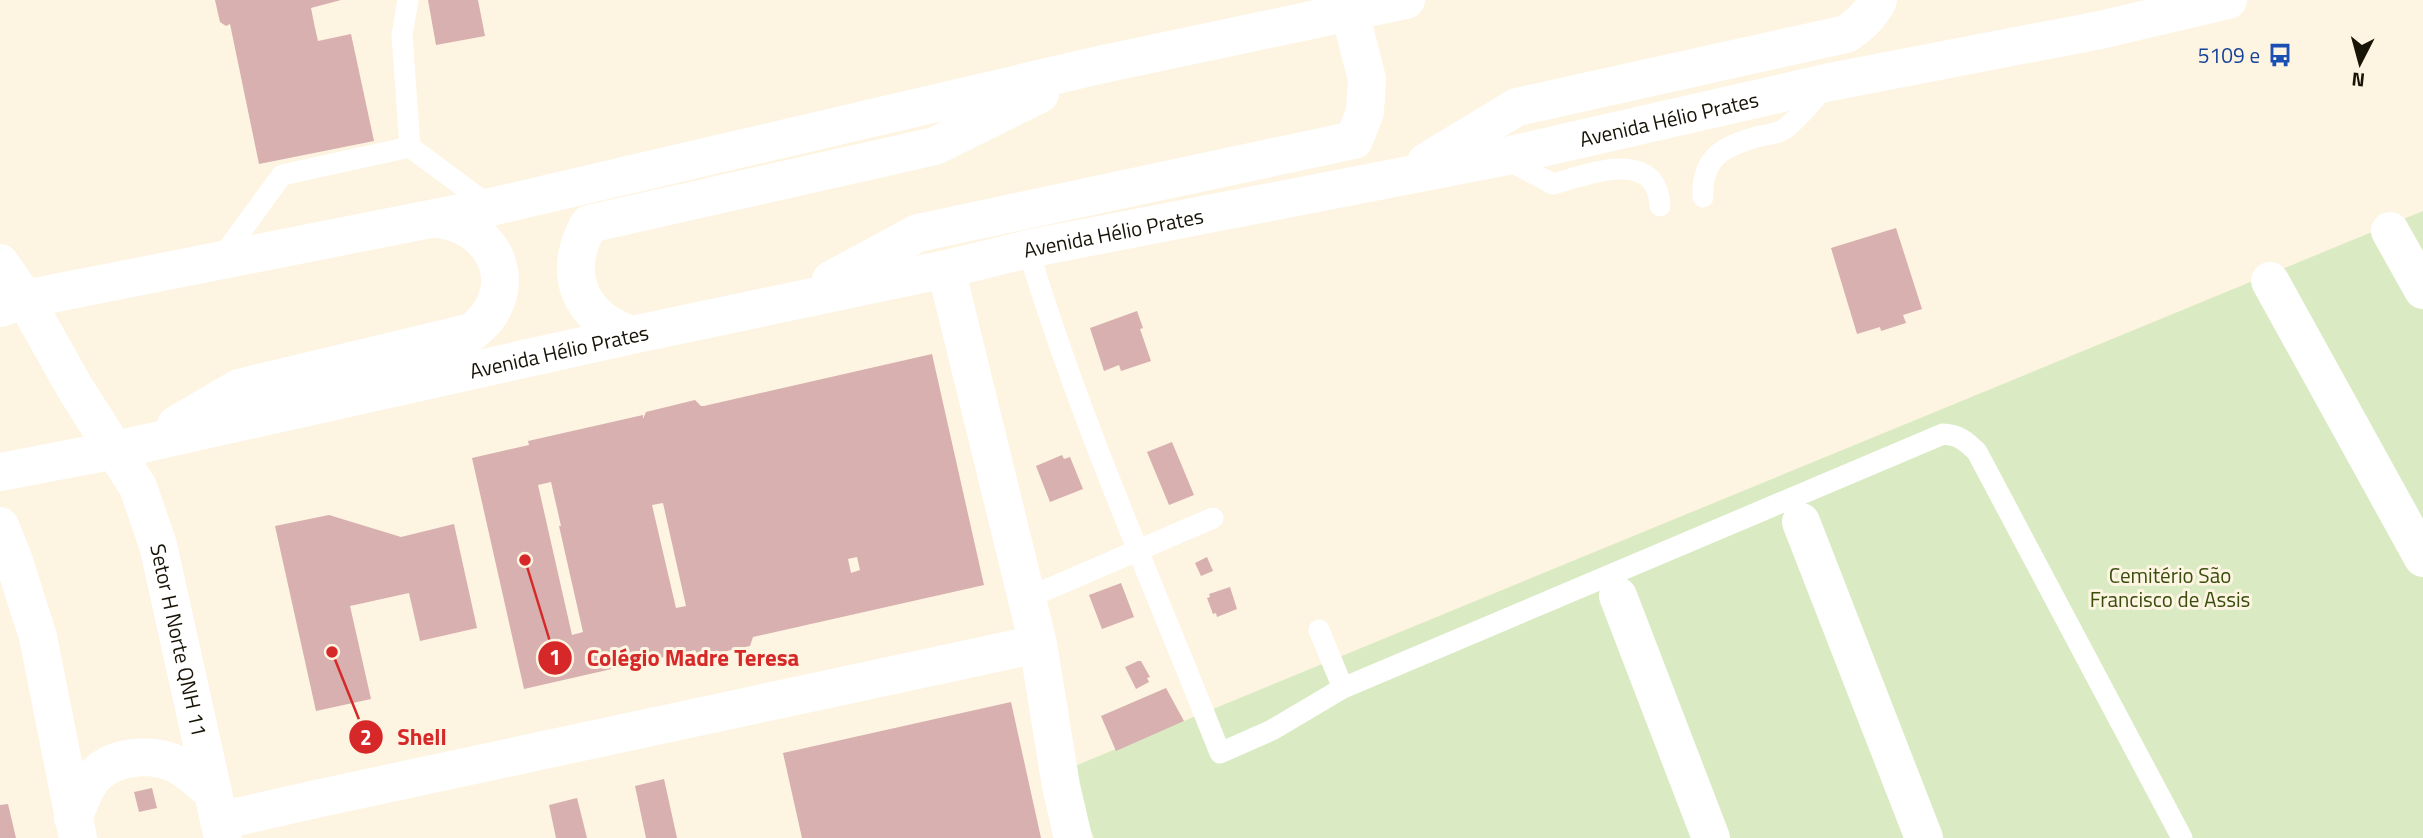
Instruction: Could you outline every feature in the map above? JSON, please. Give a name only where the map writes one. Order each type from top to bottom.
[{"type":"main road","points":[[13,303],[491,207],[1099,65],[1406,0]]},
{"type":"main road","points":[[1404,176],[1517,107],[1846,34],[1861,24],[1878,0]]},
{"type":"main road","name":"Avenida Hélio Prates","points":[[0,472],[130,447],[796,299],[946,269],[1028,248],[1502,157],[1830,82],[2100,30],[2228,0]]},
{"type":"main road","points":[[796,299],[918,233],[1354,140],[1365,113],[1367,79],[1350,13]]},
{"type":"main road","points":[[632,335],[613,329],[597,317],[585,302],[577,284],[576,253],[589,224],[935,146],[1099,65]]},
{"type":"main road","points":[[130,447],[239,388],[472,332],[490,313],[499,289],[499,271],[494,256],[485,242],[466,227],[443,219],[427,220]]},
{"type":"main road","points":[[2390,232],[2423,290]]},
{"type":"main road","name":"Setor H Norte QNH 11","points":[[0,263],[13,303],[75,388],[130,447],[138,487],[158,545],[218,817]]},
{"type":"main road","points":[[946,269],[1038,644],[1060,786],[1073,838]]},
{"type":"main road","points":[[2270,281],[2423,558]]},
{"type":"main road","points":[[1801,522],[1924,838]]},
{"type":"main road","points":[[0,526],[38,637],[76,828]]},
{"type":"main road","points":[[1618,596],[1711,838]]},
{"type":"main road","points":[[76,828],[91,780],[104,767],[121,760],[159,758],[179,766],[218,817],[330,796],[1038,644]]},
{"type":"lane","points":[[408,0],[402,35],[410,147]]},
{"type":"lane","points":[[1703,197],[1705,173],[1719,153],[1728,145],[1739,141],[1782,131],[1830,82]]},
{"type":"lane","points":[[220,261],[282,175],[410,147],[491,207]]},
{"type":"lane","points":[[1502,157],[1553,184],[1622,167],[1636,170],[1655,187],[1660,206]]},
{"type":"lane","points":[[1028,248],[1054,334],[1220,753],[1272,730],[1343,688],[1943,434],[1956,435],[1977,452],[2182,838]]},
{"type":"lane","points":[[1025,599],[1213,518]]},
{"type":"lane","points":[[1319,631],[1343,688]]},
{"type":"green space","name":"Cemitério São Francisco de Assis","points":[[2423,211],[2423,838],[1094,838],[1065,770]]},
{"type":"building","points":[[215,0],[341,0],[311,8],[318,41],[351,34],[374,141],[259,164],[230,24],[226,26],[220,22]]},
{"type":"building","points":[[428,0],[478,0],[485,36],[436,45]]},
{"type":"building","points":[[1896,228],[1922,309],[1903,315],[1906,323],[1881,331],[1880,327],[1857,334],[1831,248]]},
{"type":"building","points":[[1137,311],[1151,361],[1121,371],[1119,365],[1104,371],[1090,328]]},
{"type":"building","points":[[932,354],[984,585],[753,637],[750,646],[699,657],[695,650],[524,689],[472,458],[529,445],[528,441],[643,415],[643,419],[646,412],[695,400],[704,406]],"holes":[[[551,482],[561,526],[583,632],[572,635],[538,485]],[[663,503],[686,606],[676,608],[652,505]],[[857,557],[860,570],[851,573],[848,559]]]},
{"type":"building","points":[[1172,442],[1194,495],[1169,505],[1147,452]]},
{"type":"building","points":[[1062,455],[1064,459],[1070,457],[1083,489],[1050,502],[1036,466]]},
{"type":"building","points":[[329,515],[401,537],[454,524],[477,628],[420,641],[409,593],[350,606],[371,699],[316,711],[275,526]]},
{"type":"building","points":[[1207,557],[1213,571],[1201,576],[1195,563]]},
{"type":"building","points":[[1121,583],[1134,617],[1102,629],[1089,595]]},
{"type":"building","points":[[1230,587],[1237,609],[1217,617],[1216,613],[1213,614],[1207,598],[1210,597],[1209,594]]},
{"type":"building","points":[[1141,661],[1150,677],[1147,678],[1149,682],[1136,689],[1125,667]]},
{"type":"building","points":[[1166,688],[1184,721],[1116,751],[1101,716]]},
{"type":"building","points":[[1011,702],[1041,838],[802,838],[783,753]]},
{"type":"building","points":[[664,779],[677,838],[646,838],[635,786]]},
{"type":"building","points":[[152,788],[157,808],[139,812],[134,792]]},
{"type":"building","points":[[577,798],[587,838],[556,838],[549,805]]},
{"type":"building","points":[[8,804],[16,838],[0,838],[0,805]]},
{"type":"place","name":"5109 e","points":[[2280,55]]},
{"type":"place","name":"Colégio Madre Teresa","points":[[525,560]]},
{"type":"place","name":"Shell","points":[[332,652]]}]
